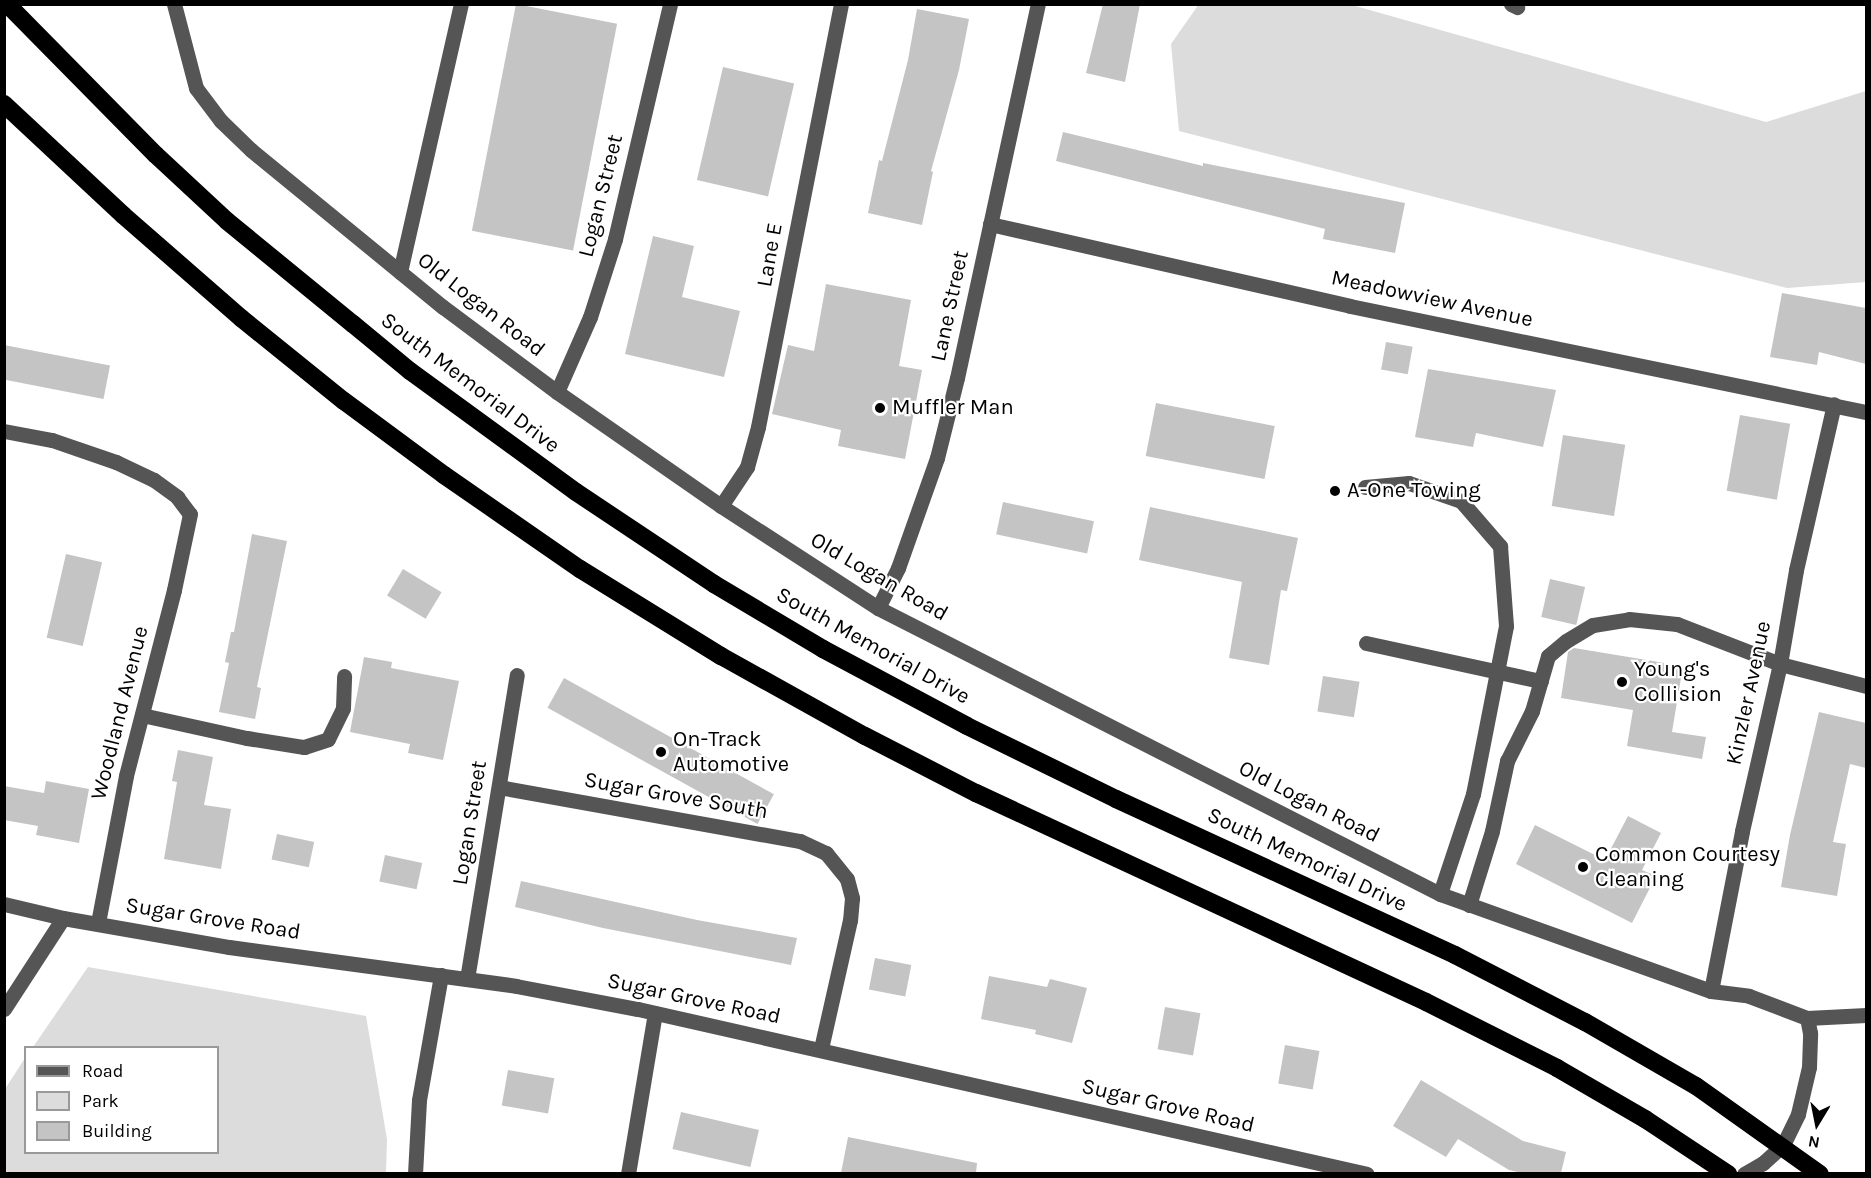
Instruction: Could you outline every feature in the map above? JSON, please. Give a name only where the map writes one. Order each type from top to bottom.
[{"type":"highway","name":"South Memorial Drive","points":[[7,4],[54,55],[203,199],[369,338],[410,371],[576,492],[714,584],[823,649],[967,726],[1116,799],[1455,955],[1585,1022],[1696,1086],[1820,1173]]},
{"type":"highway","points":[[4,104],[123,214],[241,318],[344,401],[444,475],[590,575],[721,656],[865,736],[987,798],[1426,1002],[1527,1053],[1645,1119],[1728,1173]]},
{"type":"street","name":"Old Logan Road","points":[[174,4],[183,49],[201,98],[251,150],[400,272],[557,392],[721,506],[878,608],[1440,894],[1711,991],[1749,996],[1808,1018]]},
{"type":"street","points":[[400,272],[460,4]]},
{"type":"street","name":"Logan Street","points":[[557,392],[590,317],[615,239],[670,4]]},
{"type":"street","name":"Lane E","points":[[721,506],[747,467],[758,427],[842,4]]},
{"type":"street","name":"Lane Street","points":[[878,608],[898,568],[937,458],[957,378],[1038,4]]},
{"type":"street","name":"Meadowview Avenue","points":[[990,224],[1350,306],[1866,412]]},
{"type":"street","name":"Kinzler Avenue","points":[[1711,991],[1742,831],[1780,664],[1796,570],[1834,404]]},
{"type":"street","name":"Woodland Avenue","points":[[4,431],[52,440],[116,462],[154,480],[177,497],[190,514],[174,590],[126,776],[98,923]]},
{"type":"street","points":[[1365,487],[1409,483],[1461,501],[1500,546],[1506,626],[1473,794],[1440,894]]},
{"type":"street","points":[[1469,905],[1492,831],[1507,761],[1532,711],[1548,656],[1566,641],[1593,625],[1629,619],[1677,624],[1780,664],[1866,686]]},
{"type":"street","points":[[1366,643],[1541,681]]},
{"type":"street","name":"Logan Street","points":[[467,979],[518,675]]},
{"type":"street","points":[[142,715],[247,738],[304,747],[328,739],[343,708],[344,676]]},
{"type":"street","name":"Sugar Grove South","points":[[499,787],[800,841],[820,849],[838,866],[847,879],[852,898],[850,920],[821,1049]]},
{"type":"street","name":"Sugar Grove Road","points":[[4,904],[63,918],[229,946],[467,979],[655,1013],[1367,1173]]},
{"type":"street","points":[[4,1009],[63,918]]},
{"type":"street","points":[[416,1173],[419,1100],[441,975]]},
{"type":"street","points":[[628,1173],[655,1013]]},
{"type":"street","points":[[1744,1173],[1763,1163],[1783,1145],[1798,1114],[1809,1067],[1808,1018],[1866,1015]]},
{"type":"green space","points":[[1199,4],[1352,5],[1766,122],[1866,91],[1866,282],[1787,288],[1179,131],[1171,44]]},
{"type":"green space","points":[[88,967],[366,1016],[387,1139],[386,1173],[5,1173],[5,1089],[24,1060],[24,1154],[219,1154],[219,1046],[34,1046]]},
{"type":"building","points":[[516,4],[617,24],[573,250],[472,231]]},
{"type":"building","points":[[1103,4],[1140,4],[1125,82],[1086,73]]},
{"type":"building","points":[[917,9],[969,19],[959,70],[931,171],[933,172],[922,225],[868,213],[879,160],[882,161],[908,60]]},
{"type":"building","points":[[723,67],[794,83],[768,196],[697,180]]},
{"type":"building","points":[[1063,132],[1203,166],[1203,163],[1405,203],[1395,253],[1323,239],[1325,229],[1056,161]]},
{"type":"building","points":[[653,236],[694,246],[682,297],[740,311],[724,377],[625,354]]},
{"type":"building","points":[[826,284],[911,300],[899,366],[922,370],[905,459],[838,446],[841,430],[772,414],[788,345],[814,351]]},
{"type":"building","points":[[1782,293],[1866,308],[1866,364],[1819,352],[1817,365],[1770,357]]},
{"type":"building","points":[[1386,342],[1413,347],[1408,374],[1381,370]]},
{"type":"building","points":[[4,345],[110,366],[104,399],[4,380]]},
{"type":"building","points":[[1428,369],[1556,390],[1543,447],[1476,433],[1473,447],[1415,437]]},
{"type":"building","points":[[1156,403],[1275,426],[1264,479],[1146,456]]},
{"type":"building","points":[[1740,415],[1790,424],[1777,500],[1727,491]]},
{"type":"building","points":[[1563,435],[1625,445],[1614,516],[1552,506]]},
{"type":"building","points":[[1003,502],[1094,521],[1087,554],[996,534]]},
{"type":"building","points":[[1150,507],[1298,538],[1287,591],[1281,590],[1269,665],[1229,658],[1242,582],[1139,560]]},
{"type":"building","points":[[252,534],[287,541],[257,687],[261,688],[255,719],[219,712],[229,663],[225,662],[231,632],[234,632]]},
{"type":"building","points":[[66,554],[102,562],[83,646],[47,638]]},
{"type":"building","points":[[403,569],[442,592],[426,619],[387,596]]},
{"type":"building","points":[[1550,579],[1585,587],[1576,625],[1541,617]]},
{"type":"building","name":"Young's Collision","points":[[1574,648],[1683,666],[1672,732],[1706,737],[1702,759],[1627,746],[1633,710],[1561,698],[1568,652]]},
{"type":"building","points":[[364,657],[392,662],[391,668],[459,681],[443,760],[408,753],[410,744],[350,732]]},
{"type":"building","points":[[1323,676],[1360,682],[1354,717],[1317,712]]},
{"type":"building","name":"On-Track Automotive","points":[[564,678],[774,794],[757,824],[548,708]]},
{"type":"building","points":[[1819,712],[1866,723],[1866,768],[1850,764],[1833,842],[1846,844],[1837,896],[1781,887],[1790,835]]},
{"type":"building","points":[[178,750],[213,757],[204,805],[231,809],[221,869],[164,859],[177,782],[172,781]]},
{"type":"building","points":[[46,781],[89,789],[79,843],[36,835],[38,826],[4,820],[4,786],[44,793]]},
{"type":"building","name":"Common Courtesy Cleaning","points":[[1628,816],[1661,833],[1642,870],[1656,876],[1632,923],[1516,864],[1535,825],[1605,860]]},
{"type":"building","points":[[277,834],[314,842],[309,867],[272,859]]},
{"type":"building","points":[[385,855],[422,863],[417,889],[379,881]]},
{"type":"building","points":[[521,881],[697,920],[797,938],[791,965],[603,928],[515,907]]},
{"type":"building","points":[[875,958],[911,965],[905,996],[869,989]]},
{"type":"building","points":[[989,976],[1047,987],[1050,979],[1087,988],[1072,1043],[1035,1034],[1036,1030],[981,1019]]},
{"type":"building","points":[[1165,1007],[1200,1013],[1193,1056],[1158,1049]]},
{"type":"building","points":[[1285,1045],[1319,1051],[1313,1089],[1278,1083]]},
{"type":"building","points":[[508,1070],[554,1078],[548,1114],[502,1105]]},
{"type":"building","points":[[1421,1080],[1523,1141],[1566,1152],[1561,1173],[1522,1173],[1509,1170],[1458,1139],[1446,1157],[1393,1126]]},
{"type":"building","points":[[681,1112],[759,1130],[750,1167],[672,1149]]},
{"type":"building","points":[[848,1137],[977,1163],[976,1173],[841,1173]]},
{"type":"place","name":"Muffler Man","points":[[880,408]]},
{"type":"place","name":"A-One Towing","points":[[1335,491]]},
{"type":"place","name":"Young's Collision","points":[[1622,682]]},
{"type":"place","name":"On-Track Automotive","points":[[661,752]]},
{"type":"place","name":"Common Courtesy Cleaning","points":[[1583,867]]}]
